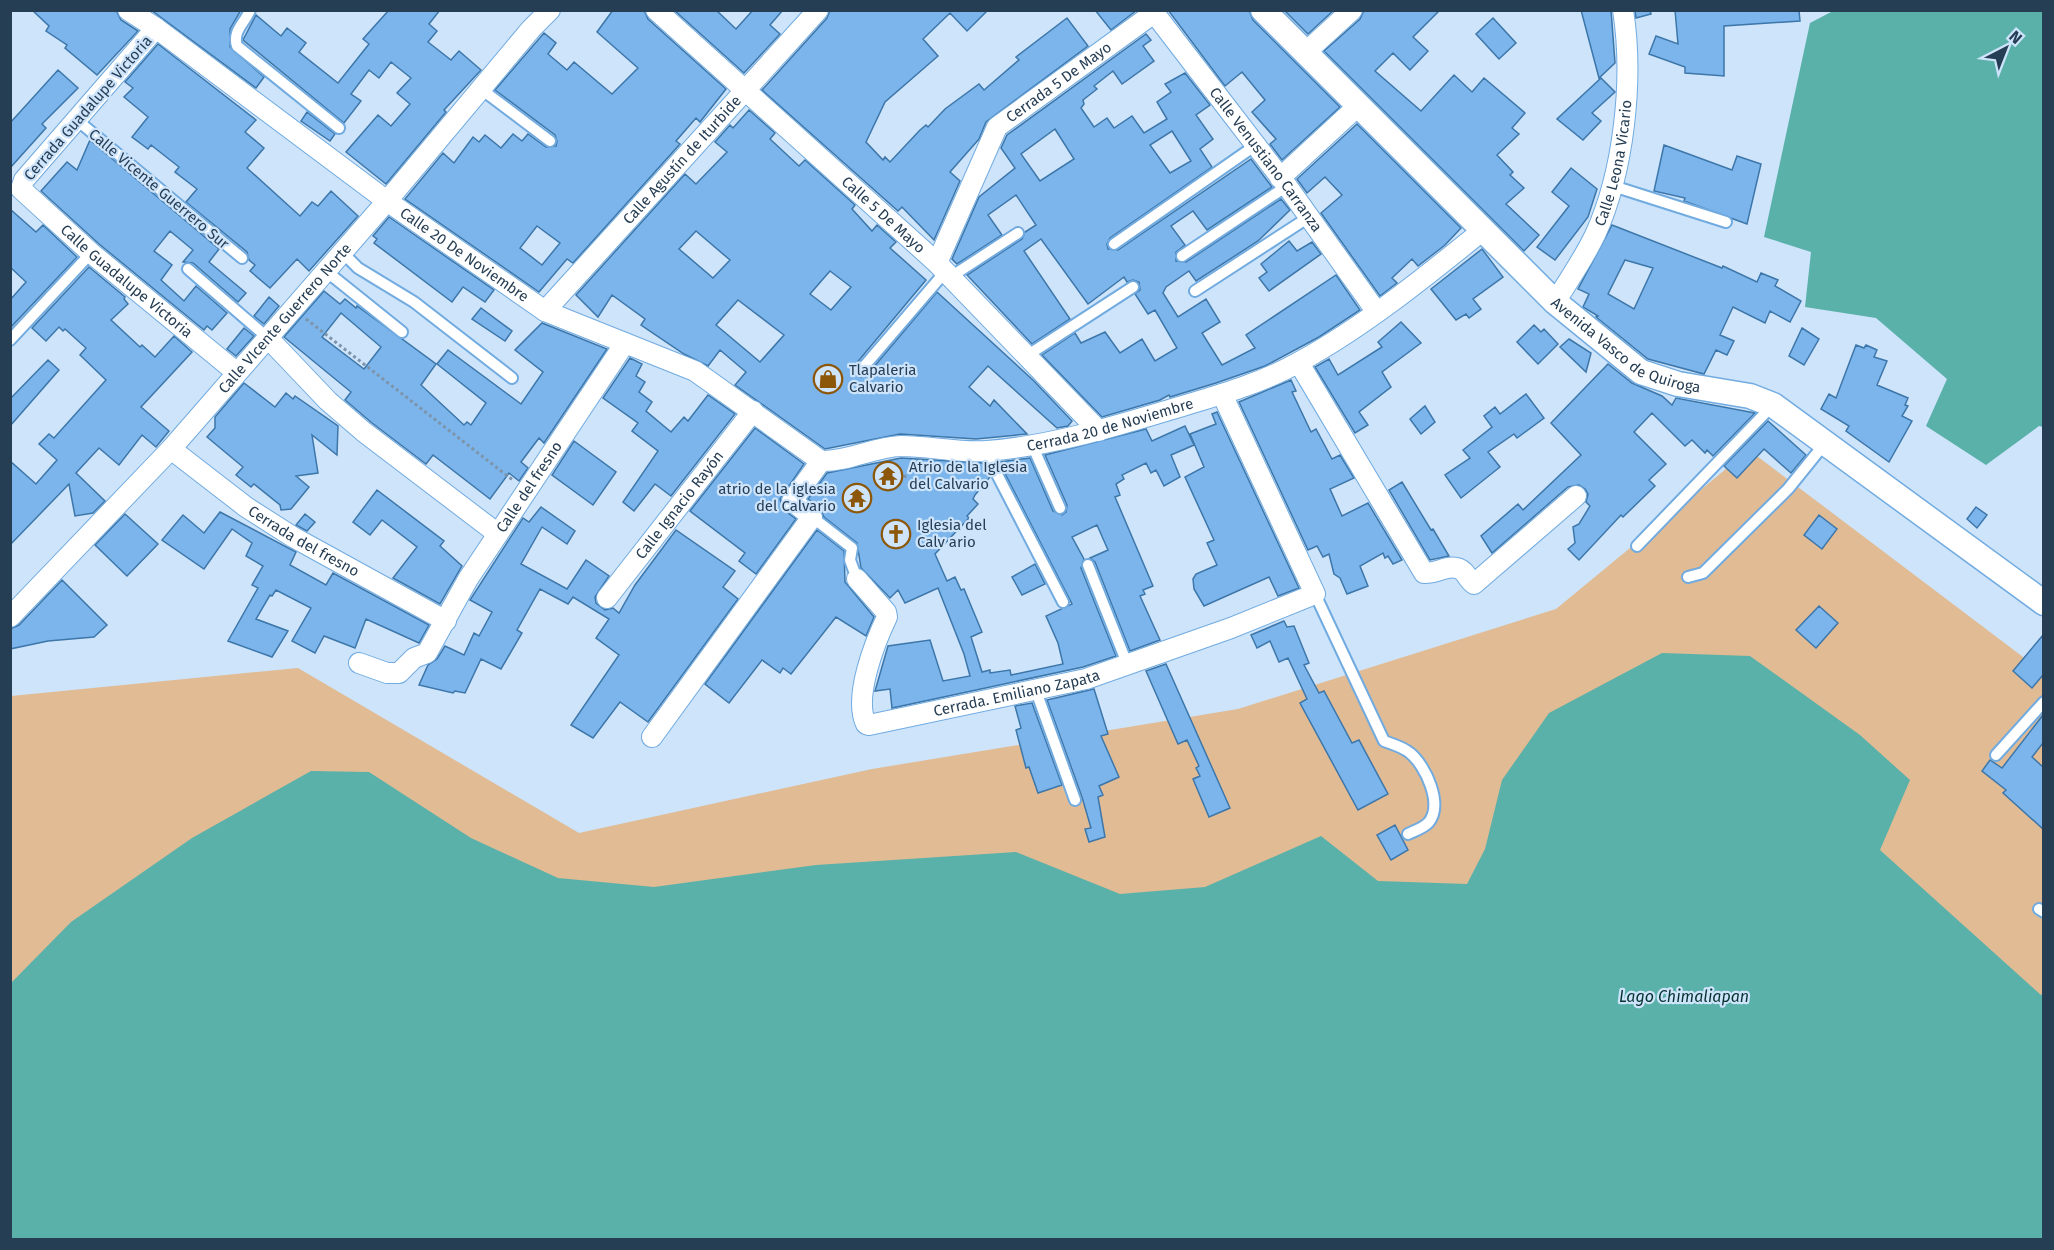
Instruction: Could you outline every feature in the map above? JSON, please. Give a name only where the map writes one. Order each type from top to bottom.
[{"type":"street","name":"Calle 20 De Noviembre","points":[[128,10],[156,28],[387,201],[545,311],[695,371],[821,461]]},
{"type":"street","name":"Calle VIcente Guerrero Norte","points":[[12,612],[171,449],[387,201],[531,29],[550,10]]},
{"type":"street","name":"Calle 5 De Mayo","points":[[656,10],[746,89],[944,271],[1028,355],[1099,431]]},
{"type":"street","name":"Calle Agustín de Iturbide","points":[[545,311],[818,10]]},
{"type":"street","name":"Avenida Vasco de Quiroga","points":[[1263,10],[1555,302],[1641,372],[1678,384],[1750,396],[1773,405],[2043,603]]},
{"type":"street","points":[[1305,52],[1352,10]]},
{"type":"street","name":"Calle Leona Vicario","points":[[1555,302],[1595,236],[1613,186],[1625,109],[1628,46],[1623,10]]},
{"type":"street","name":"Calle Venustiano Carranza","points":[[1153,12],[1283,182],[1376,311]]},
{"type":"street","name":"Cerrada 5 De Mayo","points":[[944,271],[997,127],[1153,12]]},
{"type":"street","name":"Cerrada Guadalupe Victoria","points":[[19,192],[24,180],[156,28]]},
{"type":"street","points":[[1283,182],[1358,106]]},
{"type":"street","name":"Calle Guadalupe Victoria","points":[[19,192],[236,372]]},
{"type":"street","name":"Cerrada 20 de Noviembre","points":[[821,461],[833,462],[874,449],[900,446],[985,452],[1034,447],[1099,431],[1222,394],[1299,363],[1425,277],[1482,231]]},
{"type":"street","points":[[268,338],[328,401],[364,432],[498,534]]},
{"type":"street","name":"Calle del fresno","points":[[359,663],[387,673],[399,673],[414,658],[427,653],[468,579],[625,344]]},
{"type":"street","points":[[1299,363],[1424,573],[1438,573],[1448,567],[1457,568],[1474,584],[1576,496]]},
{"type":"street","points":[[1222,394],[1315,594]]},
{"type":"street","name":"Calle Ignacio Rayón","points":[[607,598],[753,411]]},
{"type":"street","name":"Cerrada del fresno","points":[[171,449],[246,507],[442,628]]},
{"type":"street","points":[[652,737],[812,518],[792,501],[821,461]]},
{"type":"street","name":"Cerrada. Emiliano Zapata","points":[[857,579],[886,612],[887,617],[868,665],[862,708],[866,724],[1036,691],[1128,666],[1315,594]]},
{"type":"lane","points":[[250,10],[238,30],[235,39],[237,46],[339,128]]},
{"type":"lane","points":[[481,89],[550,141]]},
{"type":"lane","name":"Calle Vicente Guerrero Sur","points":[[77,120],[242,258]]},
{"type":"lane","points":[[1114,244],[1256,146]]},
{"type":"lane","points":[[1182,256],[1283,182]]},
{"type":"lane","points":[[1613,186],[1726,222]]},
{"type":"lane","points":[[1196,291],[1309,218]]},
{"type":"lane","points":[[861,370],[944,271],[1018,233]]},
{"type":"lane","points":[[342,252],[358,268],[414,302],[512,378]]},
{"type":"lane","points":[[10,340],[91,253]]},
{"type":"lane","points":[[188,269],[268,338]]},
{"type":"lane","points":[[326,271],[402,332]]},
{"type":"lane","points":[[1028,355],[1133,287]]},
{"type":"lane","points":[[1637,546],[1773,405]]},
{"type":"lane","points":[[1688,577],[1703,573],[1788,489],[1826,442]]},
{"type":"lane","points":[[1034,447],[1060,508]]},
{"type":"lane","points":[[985,452],[1063,602]]},
{"type":"lane","points":[[812,518],[852,548],[850,560],[857,579]]},
{"type":"lane","points":[[1088,565],[1128,666]]},
{"type":"lane","points":[[1315,594],[1384,741],[1410,752],[1421,766],[1432,790],[1433,814],[1428,824],[1408,834]]},
{"type":"lane","points":[[1036,691],[1075,800]]},
{"type":"lane","points":[[1996,754],[2043,702]]},
{"type":"path","points":[[293,309],[527,491]]},
{"type":"shaded area","name":"Lago Chimaliapan","points":[[1749,450],[2043,672],[2043,1239],[11,1240],[11,696],[298,668],[579,833],[872,769],[1238,709],[1556,609]]},
{"type":"water","points":[[1833,11],[2043,11],[2043,427],[2039,426],[1986,465],[1926,426],[1947,379],[1876,318],[1805,307],[1811,252],[1764,237],[1810,23]]},
{"type":"water","name":"Lago Chimaliapan","points":[[1662,653],[1750,656],[1860,735],[1910,780],[1880,850],[2041,995],[2043,993],[2043,1239],[11,1239],[11,983],[71,922],[192,838],[311,771],[369,772],[471,838],[558,878],[654,887],[816,865],[1016,852],[1120,894],[1205,887],[1321,836],[1378,881],[1467,884],[1485,849],[1502,780],[1549,713]]},
{"type":"building","points":[[32,10],[116,10],[121,20],[138,31],[97,75],[65,48],[67,45],[46,31],[49,26]]},
{"type":"building","points":[[151,10],[241,10],[230,29],[230,47],[264,77],[256,88]]},
{"type":"building","points":[[389,10],[440,10],[429,24],[437,31],[428,42],[451,60],[459,51],[481,70],[444,110],[446,112],[386,184],[346,152],[378,115],[391,126],[410,104],[397,93],[411,78],[391,62],[379,78],[369,70],[351,94],[361,101],[344,123],[243,40],[256,15],[281,36],[287,28],[306,43],[299,52],[338,83],[369,44],[363,39]]},
{"type":"building","points":[[613,10],[644,10],[648,19],[726,89],[700,122],[696,118],[676,141],[680,144],[573,263],[567,259],[539,292],[405,199],[443,153],[454,163],[473,137],[479,142],[485,135],[501,148],[513,134],[522,141],[528,134],[546,147],[556,146],[555,135],[495,90],[544,33],[556,43],[548,54],[567,70],[574,62],[612,94],[638,68],[597,32]],"holes":[[[537,226],[560,243],[542,265],[520,248]]]},
{"type":"building","points":[[674,10],[716,10],[736,29],[753,10],[783,10],[770,25],[780,34],[744,73]]},
{"type":"building","points":[[830,10],[988,10],[967,31],[950,13],[923,39],[938,56],[885,102],[866,142],[883,160],[885,157],[890,162],[920,130],[926,125],[928,127],[945,109],[979,84],[984,90],[1019,60],[1016,57],[1067,18],[1088,46],[986,122],[979,139],[950,172],[960,181],[934,240],[902,207],[898,211],[762,90],[827,18]]},
{"type":"building","points":[[1095,10],[1137,10],[1111,30]]},
{"type":"building","points":[[1168,10],[1249,10],[1253,20],[1340,107],[1282,160],[1270,144],[1276,139],[1252,112],[1265,100],[1242,72],[1225,86]]},
{"type":"building","points":[[1284,10],[1334,10],[1308,34]]},
{"type":"building","points":[[1364,10],[1440,10],[1413,37],[1428,51],[1410,70],[1393,53],[1375,71],[1421,111],[1454,75],[1472,92],[1484,78],[1525,113],[1512,128],[1519,134],[1497,155],[1513,172],[1510,175],[1524,188],[1506,204],[1539,235],[1524,251],[1324,51],[1360,19]]},
{"type":"building","points":[[1581,10],[1611,10],[1615,63],[1599,78]]},
{"type":"building","points":[[1635,10],[1650,10],[1651,14],[1636,18]]},
{"type":"building","points":[[1675,10],[1799,10],[1800,21],[1724,26],[1724,76],[1685,73],[1685,67],[1649,54],[1656,36],[1678,44]]},
{"type":"building","points":[[1493,18],[1516,43],[1499,59],[1476,34]]},
{"type":"building","points":[[1146,34],[1151,40],[1143,46],[1154,61],[1122,84],[1113,71],[1094,86],[1097,89],[1083,100],[1084,104],[1081,108],[1094,127],[1107,118],[1114,128],[1132,116],[1144,133],[1167,119],[1157,102],[1171,92],[1165,84],[1185,73],[1210,105],[1196,115],[1213,139],[1200,149],[1212,167],[1110,238],[1107,244],[1108,249],[1118,250],[1251,159],[1272,187],[1207,230],[1193,211],[1171,226],[1185,245],[1176,252],[1176,261],[1186,262],[1281,199],[1290,210],[1258,241],[1196,281],[1189,271],[1166,287],[1163,293],[1178,317],[1206,299],[1220,322],[1202,333],[1222,365],[1255,348],[1246,335],[1336,275],[1360,310],[1319,337],[1265,366],[1102,417],[1042,355],[1075,333],[1081,343],[1105,332],[1120,353],[1142,339],[1155,361],[1177,348],[1155,310],[1148,314],[1135,294],[1140,290],[1139,282],[1133,280],[1127,282],[1124,277],[1088,304],[1041,239],[1024,251],[1070,319],[1032,344],[967,275],[1022,239],[1025,232],[1036,225],[1016,195],[988,215],[1002,235],[957,264],[952,259],[979,197],[1015,168],[1001,148],[1007,135]],"holes":[[[1055,129],[1074,159],[1040,181],[1021,154]],[[1172,131],[1191,161],[1170,173],[1150,145]]]},
{"type":"building","points":[[158,44],[256,120],[245,132],[264,148],[247,168],[300,216],[312,202],[318,206],[331,191],[358,216],[309,271],[297,259],[270,288],[250,271],[255,265],[249,260],[247,252],[186,202],[197,189],[175,172],[179,167],[151,145],[148,149],[132,137],[148,117],[124,97],[133,88],[125,82]]},
{"type":"building","points":[[58,70],[78,88],[42,124],[46,128],[10,168],[10,123]]},
{"type":"building","points":[[1601,78],[1615,92],[1592,113],[1601,121],[1583,140],[1557,119]]},
{"type":"building","points":[[749,110],[775,133],[770,139],[799,166],[805,160],[855,205],[852,209],[872,231],[877,225],[896,242],[890,248],[926,280],[855,365],[856,375],[860,377],[867,375],[937,292],[1034,381],[1072,421],[1068,426],[1057,428],[988,366],[969,387],[990,406],[994,400],[1027,434],[976,439],[900,434],[825,449],[735,385],[746,372],[720,350],[708,366],[684,354],[641,325],[645,319],[612,295],[598,317],[576,295],[685,174],[696,184],[727,152],[715,142],[730,125],[733,128]],"holes":[[[696,231],[730,260],[713,278],[679,249]],[[830,271],[851,287],[831,310],[810,294]],[[738,300],[784,335],[760,362],[716,325]]]},
{"type":"building","points":[[307,112],[335,134],[330,141],[301,121]]},
{"type":"building","points":[[1357,124],[1461,228],[1445,245],[1418,266],[1412,259],[1392,278],[1397,283],[1380,296],[1321,213],[1342,195],[1325,177],[1307,193],[1297,179]]},
{"type":"building","points":[[90,140],[219,249],[209,262],[246,293],[238,302],[193,263],[183,262],[193,250],[170,231],[154,251],[172,265],[161,280],[184,301],[196,286],[227,313],[212,330],[207,326],[204,330],[99,244],[41,191],[67,162],[77,170]]},
{"type":"building","points":[[1664,145],[1732,170],[1737,156],[1761,164],[1747,224],[1684,201],[1685,198],[1654,191]]},
{"type":"building","points":[[1571,168],[1597,189],[1588,217],[1555,260],[1537,247],[1569,206],[1552,192]]},
{"type":"building","points":[[10,209],[36,232],[43,225],[77,257],[10,328],[10,300],[26,282],[10,267]]},
{"type":"building","points":[[389,217],[494,290],[485,302],[463,287],[452,302],[374,243],[377,239],[373,236]]},
{"type":"building","points":[[1612,225],[1722,268],[1723,266],[1757,282],[1761,273],[1778,280],[1775,286],[1801,301],[1790,322],[1770,311],[1765,323],[1733,307],[1720,335],[1734,341],[1727,355],[1716,350],[1704,374],[1648,359],[1596,317],[1598,316],[1583,307],[1589,294],[1578,289]],"holes":[[[1625,260],[1653,268],[1634,309],[1608,294]]]},
{"type":"building","points":[[1289,241],[1297,251],[1312,242],[1321,254],[1269,291],[1259,278],[1267,272],[1261,264]]},
{"type":"building","points":[[1482,249],[1503,277],[1473,299],[1481,309],[1469,318],[1466,314],[1456,320],[1431,289]]},
{"type":"building","points":[[89,267],[125,297],[128,304],[111,320],[140,347],[142,345],[155,357],[174,336],[192,352],[141,407],[169,431],[156,447],[142,435],[119,465],[99,448],[76,473],[105,501],[93,513],[75,516],[69,484],[10,545],[10,461],[36,484],[57,460],[39,444],[49,434],[54,438],[106,380],[80,355],[86,348],[65,329],[63,331],[59,327],[46,341],[32,328]]},
{"type":"building","points":[[324,291],[340,304],[345,299],[436,364],[421,385],[464,425],[467,422],[471,425],[486,403],[437,364],[448,350],[521,404],[543,372],[515,350],[542,323],[607,349],[544,443],[539,438],[521,462],[528,468],[519,481],[509,473],[490,499],[433,455],[426,464],[372,423],[345,400],[351,392],[284,337]],"holes":[[[341,313],[381,347],[364,369],[322,337]]]},
{"type":"building","points":[[269,297],[279,306],[264,324],[254,316]]},
{"type":"building","points":[[481,308],[512,331],[505,341],[472,319]]},
{"type":"building","points":[[1401,322],[1421,343],[1382,372],[1391,387],[1359,412],[1368,425],[1355,433],[1315,367],[1329,359],[1338,375],[1382,347],[1378,342]]},
{"type":"building","points":[[1534,325],[1541,332],[1544,329],[1558,344],[1538,364],[1517,342]]},
{"type":"building","points":[[244,328],[254,336],[236,356],[227,349]]},
{"type":"building","points":[[1802,328],[1819,339],[1804,365],[1789,356]]},
{"type":"building","points":[[1569,339],[1591,353],[1586,372],[1560,347]]},
{"type":"building","points":[[1856,345],[1864,348],[1866,345],[1877,350],[1874,357],[1887,361],[1877,385],[1908,398],[1905,405],[1908,406],[1902,416],[1912,421],[1889,462],[1846,431],[1849,426],[1821,409],[1829,394],[1836,398]]},
{"type":"building","points":[[630,358],[642,364],[636,376],[645,382],[639,392],[652,402],[646,411],[671,432],[684,417],[688,421],[708,395],[735,414],[671,496],[655,484],[634,511],[623,502],[658,451],[632,431],[638,423],[603,398]]},
{"type":"building","points":[[48,360],[59,370],[10,426],[10,399]]},
{"type":"building","points":[[1608,364],[1632,383],[1662,396],[1672,405],[1676,398],[1755,413],[1713,456],[1707,450],[1705,453],[1692,440],[1685,446],[1652,413],[1634,432],[1666,464],[1649,480],[1655,486],[1623,517],[1621,515],[1579,560],[1568,549],[1575,543],[1573,527],[1579,524],[1590,506],[1586,502],[1588,494],[1579,485],[1568,487],[1492,553],[1481,536],[1518,504],[1523,510],[1581,455],[1551,423]]},
{"type":"building","points":[[1291,380],[1296,391],[1292,392],[1311,432],[1316,429],[1332,459],[1340,455],[1354,478],[1330,489],[1342,516],[1368,503],[1402,560],[1393,564],[1388,556],[1385,558],[1383,553],[1360,566],[1368,586],[1347,594],[1340,578],[1334,574],[1329,554],[1323,557],[1317,546],[1308,550],[1239,402]]},
{"type":"building","points":[[244,383],[275,407],[286,393],[293,399],[295,396],[338,426],[337,455],[312,435],[318,473],[296,476],[309,487],[291,509],[281,510],[280,505],[254,484],[251,487],[236,475],[243,467],[207,437],[215,428],[215,417]]},
{"type":"building","points":[[1526,394],[1544,418],[1517,438],[1514,434],[1488,452],[1500,467],[1461,498],[1445,475],[1470,458],[1463,450],[1492,427],[1484,416],[1495,407],[1500,414]]},
{"type":"building","points":[[1425,406],[1435,422],[1421,434],[1410,419]]},
{"type":"building","points":[[1217,412],[1299,588],[1278,596],[1269,577],[1204,606],[1194,589],[1193,579],[1196,574],[1217,565],[1207,543],[1214,540],[1185,477],[1204,467],[1190,434],[1216,424],[1212,414]]},
{"type":"building","points":[[1768,421],[1806,455],[1791,473],[1764,449],[1737,478],[1724,466]]},
{"type":"building","points":[[1185,426],[1194,445],[1171,455],[1180,477],[1164,486],[1156,470],[1151,473],[1146,463],[1122,475],[1124,479],[1116,484],[1120,495],[1115,497],[1153,586],[1143,590],[1145,594],[1140,596],[1160,640],[1130,651],[1095,562],[1090,558],[1108,550],[1097,525],[1072,537],[1084,559],[1081,568],[1116,656],[1083,667],[892,708],[890,689],[875,691],[888,646],[930,640],[943,681],[970,676],[964,654],[938,588],[905,603],[898,590],[890,598],[861,568],[857,543],[824,517],[820,508],[808,499],[827,473],[901,458],[983,463],[990,477],[973,499],[978,504],[967,516],[969,518],[935,554],[947,581],[955,577],[961,590],[964,589],[982,632],[971,637],[982,672],[1010,670],[1011,675],[1063,664],[1058,643],[1046,616],[1072,604],[999,462],[1030,458],[1053,511],[1062,515],[1066,512],[1067,505],[1045,455],[1146,429],[1152,441]]},
{"type":"building","points":[[755,428],[804,464],[780,499],[784,510],[796,519],[756,574],[739,561],[745,553],[690,511]]},
{"type":"building","points":[[574,441],[616,472],[593,505],[552,475]]},
{"type":"building","points":[[1402,482],[1449,556],[1430,560],[1389,490]]},
{"type":"building","points":[[377,490],[444,541],[440,546],[462,566],[440,604],[393,578],[417,547],[382,520],[370,535],[353,522]]},
{"type":"building","points":[[541,507],[575,531],[567,544],[542,527],[521,564],[567,589],[586,560],[609,576],[595,597],[596,603],[605,610],[613,608],[619,613],[635,585],[676,530],[735,571],[723,587],[738,599],[648,722],[620,702],[593,738],[571,725],[619,655],[596,638],[609,619],[573,597],[568,604],[540,589],[517,630],[522,633],[501,669],[481,659],[465,693],[455,691],[453,693],[419,685],[428,665],[437,659],[445,646],[464,655],[474,633],[479,636],[492,612],[470,600],[523,518],[529,522]]},
{"type":"building","points":[[1976,507],[1987,515],[1977,528],[1967,519]]},
{"type":"building","points":[[220,512],[296,552],[290,565],[326,585],[333,573],[429,625],[419,643],[366,619],[355,648],[324,636],[315,653],[292,641],[311,608],[276,590],[272,596],[270,595],[256,619],[288,631],[272,657],[228,641],[258,588],[252,585],[263,566],[246,556],[252,543],[232,529],[204,569],[162,540],[183,515],[204,533]]},
{"type":"building","points":[[125,514],[158,544],[127,576],[95,545]]},
{"type":"building","points":[[305,514],[315,522],[307,531],[296,525]]},
{"type":"building","points":[[1819,515],[1837,529],[1822,549],[1804,535]]},
{"type":"building","points":[[817,530],[844,551],[845,582],[874,617],[866,636],[836,617],[791,674],[783,668],[780,673],[762,660],[729,703],[705,684]]},
{"type":"building","points":[[1035,564],[1045,584],[1022,595],[1012,577]]},
{"type":"building","points":[[62,580],[107,625],[94,637],[48,641],[10,649],[10,629],[19,625]]},
{"type":"building","points":[[1819,606],[1838,623],[1816,648],[1796,630]]},
{"type":"building","points":[[1284,621],[1287,627],[1294,626],[1309,663],[1304,665],[1319,693],[1324,691],[1352,743],[1359,740],[1388,794],[1358,810],[1300,703],[1307,699],[1288,658],[1279,662],[1270,641],[1257,648],[1251,635]]},
{"type":"building","points":[[2043,635],[2043,675],[2032,688],[2013,671]]},
{"type":"building","points":[[1166,664],[1230,808],[1209,817],[1193,779],[1200,776],[1196,768],[1199,766],[1187,740],[1178,744],[1146,671]]},
{"type":"building","points":[[1094,689],[1108,734],[1101,736],[1119,777],[1099,786],[1103,795],[1098,797],[1105,837],[1089,842],[1085,829],[1091,828],[1082,797],[1047,700]]},
{"type":"building","points":[[1032,703],[1062,785],[1038,793],[1029,767],[1026,768],[1016,730],[1021,728],[1015,706]]},
{"type":"building","points":[[2043,715],[2043,743],[2032,757],[2043,767],[2043,829],[2003,793],[2006,790],[1982,771],[1990,760],[2002,768]]},
{"type":"building","points":[[1395,825],[1408,850],[1391,860],[1377,835]]},
{"type":"place","name":"Tlapaleria Calvario","points":[[828,379]]},
{"type":"place","name":"Atrio de la Iglesia del Calvario","points":[[888,476]]},
{"type":"place","name":"atrio de la iglesia del Calvario","points":[[857,498]]},
{"type":"place","name":"Iglesia del Calv ario","points":[[896,534]]}]
